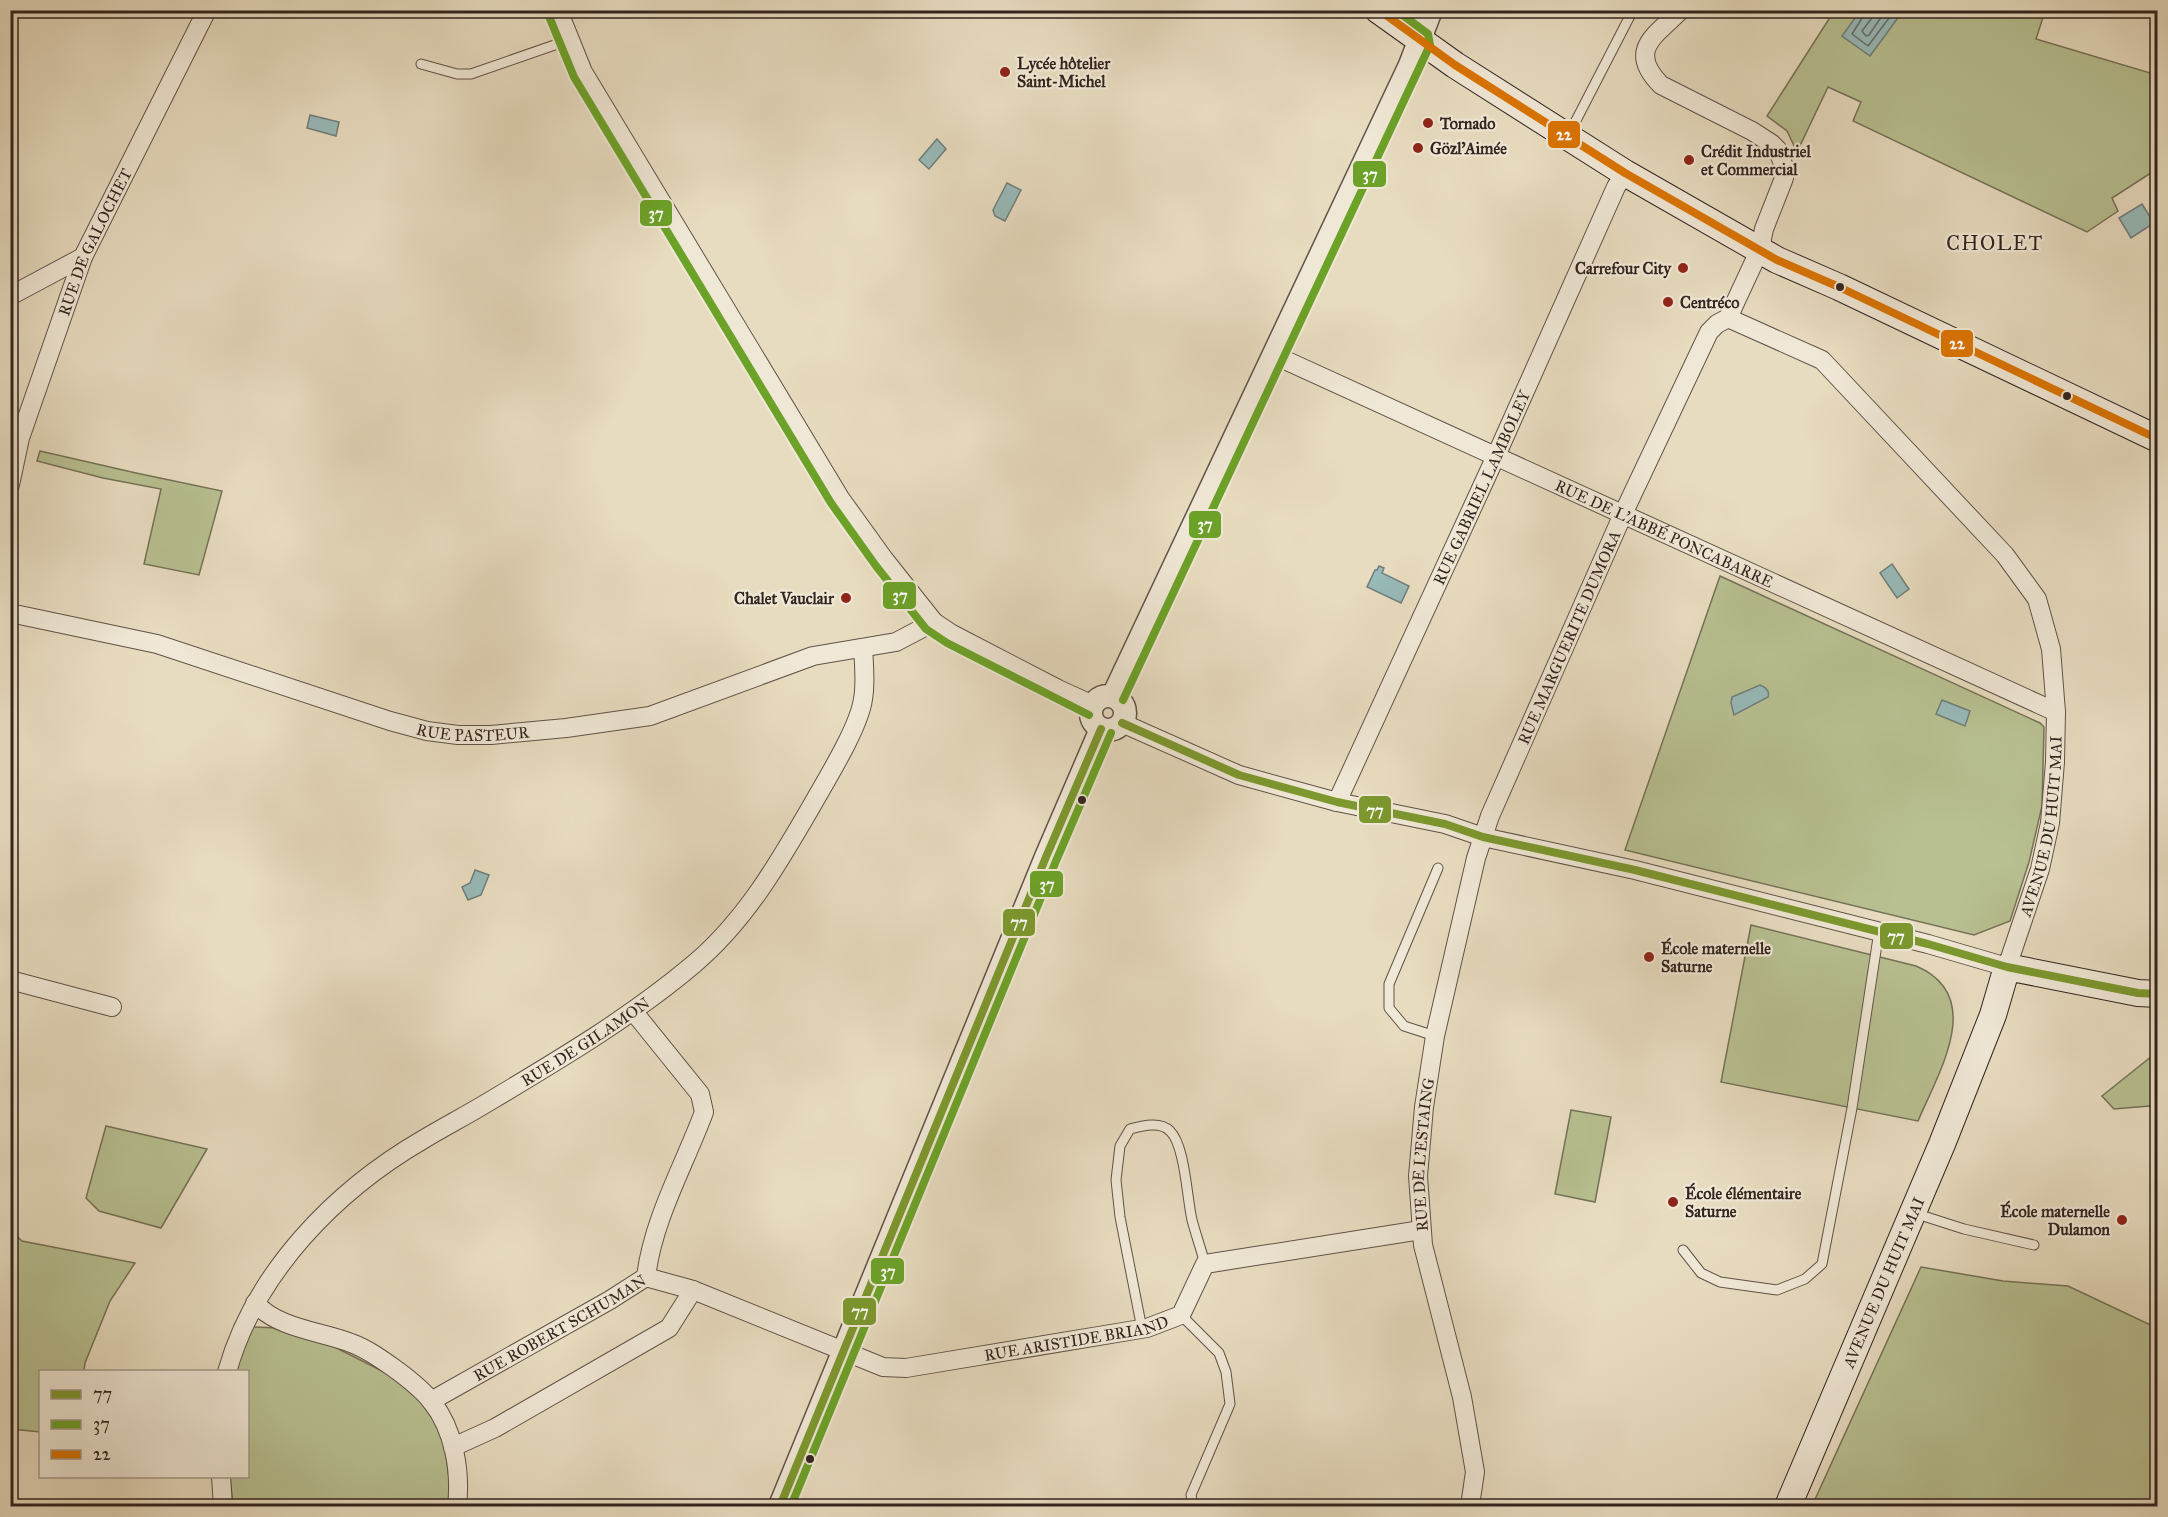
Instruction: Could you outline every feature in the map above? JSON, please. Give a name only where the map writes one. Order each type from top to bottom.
[{"type":"main road","points":[[1378,10],[1420,41],[1625,173],[1777,260],[1839,287],[2157,439]]},
{"type":"main road","points":[[2007,967],[2138,993],[2157,994]]},
{"type":"main road","name":"AVENUE DU HUIT MAI","points":[[1788,1506],[1914,1213],[1993,1015],[2007,967]]},
{"type":"street","name":"RUE DE GALOCHET","points":[[10,484],[20,438],[83,257],[207,10]]},
{"type":"street","points":[[558,10],[583,72],[840,498],[934,622],[952,634],[1103,700],[1122,702],[1125,713],[1112,726],[1046,856],[780,1506]]},
{"type":"street","points":[[1431,10],[1420,41],[1274,355],[1103,700],[1091,716],[1096,726],[1112,726],[1239,775],[1336,802],[1445,824],[1483,837],[1635,870],[2007,967]]},
{"type":"street","points":[[1681,10],[1654,33],[1645,54],[1646,64],[1654,78],[1661,85],[1752,131],[1772,144],[1778,150],[1784,167],[1784,178],[1764,229],[1760,249],[1728,318]]},
{"type":"street","name":"RUE GABRIEL LAMBOLEY","points":[[1336,802],[1496,456],[1616,188],[1625,173]]},
{"type":"street","points":[[10,296],[83,257]]},
{"type":"street","name":"RUE MARGUERITE DUMORA","points":[[1483,837],[1490,816],[1623,514],[1709,332],[1728,318]]},
{"type":"street","name":"AVENUE DU HUIT MAI","points":[[1728,318],[1822,360],[2005,555],[2037,598],[2051,649],[2056,712],[2055,762],[2050,823],[2040,869],[2007,967]]},
{"type":"street","name":"RUE DE L'ABBÉ PONCABARRE","points":[[1274,355],[2056,712]]},
{"type":"street","name":"RUE PASTEUR","points":[[10,613],[157,644],[390,721],[427,731],[458,735],[491,735],[566,728],[650,716],[813,656],[896,642],[934,622]]},
{"type":"street","name":"RUE DE GILAMON","points":[[227,1370],[234,1347],[269,1279],[291,1251],[344,1197],[381,1167],[423,1139],[507,1091],[633,1011],[696,963],[738,920],[775,870],[853,728],[863,702],[864,648]]},
{"type":"street","name":"RUE DE L'ESTAING","points":[[1470,1506],[1474,1472],[1462,1397],[1421,1230],[1419,1165],[1424,1107],[1435,1036],[1476,858],[1483,837]]},
{"type":"street","points":[[10,980],[112,1007]]},
{"type":"street","points":[[633,1011],[700,1094],[704,1112],[658,1223],[649,1254],[646,1277]]},
{"type":"street","points":[[1205,1264],[1421,1230]]},
{"type":"street","name":"RUE ARISTIDE BRIAND","points":[[843,1352],[883,1367],[906,1368],[1142,1329],[1181,1315],[1205,1264]]},
{"type":"street","name":"RUE ROBERT SCHUMAN","points":[[431,1401],[646,1277],[693,1290],[843,1352]]},
{"type":"street","points":[[453,1447],[495,1428],[669,1328],[693,1290]]},
{"type":"street","points":[[255,1303],[262,1311],[278,1320],[353,1343],[386,1362],[410,1380],[431,1401],[442,1418],[453,1447],[457,1469],[457,1506]]},
{"type":"street","points":[[221,1478],[223,1506]]},
{"type":"lane","points":[[1568,137],[1633,10]]},
{"type":"lane","points":[[422,64],[457,74],[471,74],[569,40]]},
{"type":"lane","points":[[1435,1036],[1404,1026],[1389,1008],[1389,984],[1438,868]]},
{"type":"lane","points":[[1683,1250],[1701,1273],[1720,1282],[1777,1290],[1805,1279],[1822,1264],[1852,1108],[1879,932]]},
{"type":"lane","points":[[1142,1329],[1120,1217],[1116,1180],[1120,1146],[1130,1129],[1150,1125],[1162,1126],[1170,1130],[1177,1141],[1185,1172],[1192,1219],[1205,1264]]},
{"type":"lane","points":[[1914,1213],[1964,1229],[2034,1245]]},
{"type":"lane","points":[[1181,1315],[1219,1353],[1226,1372],[1230,1404],[1191,1495],[1193,1506]]},
{"type":"green space","points":[[1834,11],[2045,11],[2036,39],[2157,75],[2157,169],[2112,198],[2118,211],[2087,232],[1853,121],[1861,102],[1828,87],[1797,152],[1787,131],[1767,116]]},
{"type":"green space","points":[[40,451],[222,491],[199,575],[144,564],[161,489],[103,478],[37,461]]},
{"type":"green space","points":[[1720,576],[2040,723],[2044,727],[2042,806],[2029,862],[2010,921],[1974,935],[1625,850]]},
{"type":"green space","points":[[1751,925],[1916,966],[1937,979],[1949,996],[1953,1016],[1951,1037],[1945,1059],[1918,1121],[1721,1082]]},
{"type":"green space","points":[[2152,1056],[2157,1057],[2157,1107],[2114,1109],[2102,1096]]},
{"type":"green space","points":[[1571,1110],[1611,1117],[1595,1202],[1555,1194]]},
{"type":"green space","points":[[106,1126],[207,1149],[161,1228],[99,1211],[86,1198]]},
{"type":"green space","points":[[11,1231],[22,1241],[135,1263],[110,1301],[84,1370],[39,1370],[39,1432],[11,1429]]},
{"type":"green space","points":[[1921,1267],[2003,1281],[2068,1286],[2157,1328],[2157,1506],[1812,1506]]},
{"type":"green space","points":[[253,1327],[278,1328],[319,1339],[390,1375],[427,1407],[444,1439],[451,1494],[450,1506],[233,1506],[230,1478],[249,1478],[249,1370],[234,1370]]},
{"type":"water","points":[[1860,11],[1903,11],[1870,56],[1842,36]]},
{"type":"water","points":[[310,115],[339,122],[336,136],[307,128]]},
{"type":"water","points":[[937,139],[946,149],[929,169],[919,160]]},
{"type":"water","points":[[1007,183],[1021,190],[1005,221],[995,216],[993,210]]},
{"type":"water","points":[[2142,204],[2154,223],[2131,238],[2119,218]]},
{"type":"water","points":[[1892,564],[1909,589],[1897,598],[1880,573]]},
{"type":"water","points":[[1379,566],[1384,568],[1382,573],[1409,586],[1401,603],[1367,587]]},
{"type":"water","points":[[1760,685],[1767,690],[1768,697],[1734,715],[1732,697]]},
{"type":"water","points":[[1942,700],[1970,711],[1965,726],[1936,714]]},
{"type":"water","points":[[475,870],[489,875],[481,895],[468,900],[462,887],[470,883]]},
{"type":"transit line","name":"22","points":[[1379,10],[1455,65],[1625,173],[1777,260],[1839,287],[2158,439]]},
{"type":"transit line","name":"37","points":[[1123,700],[1430,45],[1428,34],[1396,10]]},
{"type":"transit line","name":"37","points":[[548,14],[574,77],[831,503],[876,566],[926,629],[947,643],[1089,715]]},
{"type":"transit line","name":"77","points":[[1122,723],[1239,775],[1337,802],[1445,824],[1483,837],[1635,870],[1928,944],[2007,967],[2138,993],[2158,994]]},
{"type":"transit line","name":"77","points":[[780,1506],[1046,857],[1101,729]]},
{"type":"transit line","name":"37","points":[[791,1506],[1056,861],[1111,733]]},
{"type":"place","name":"Lycée hôtelier Saint-Michel","points":[[1005,72]]},
{"type":"place","name":"Tornado","points":[[1428,123]]},
{"type":"place","name":"Gözl'Aimée","points":[[1418,148]]},
{"type":"place","name":"Crédit Industriel et Commercial","points":[[1689,160]]},
{"type":"place","name":"Carrefour City","points":[[1683,268]]},
{"type":"place","name":"Centréco","points":[[1668,302]]},
{"type":"place","name":"Chalet Vauclair","points":[[846,598]]},
{"type":"place","name":"École maternelle Saturne","points":[[1649,957]]},
{"type":"place","name":"École élémentaire Saturne","points":[[1673,1202]]},
{"type":"place","name":"École maternelle Dulamon","points":[[2122,1220]]},
{"type":"district","name":"CHOLET","points":[[1995,243]]}]
